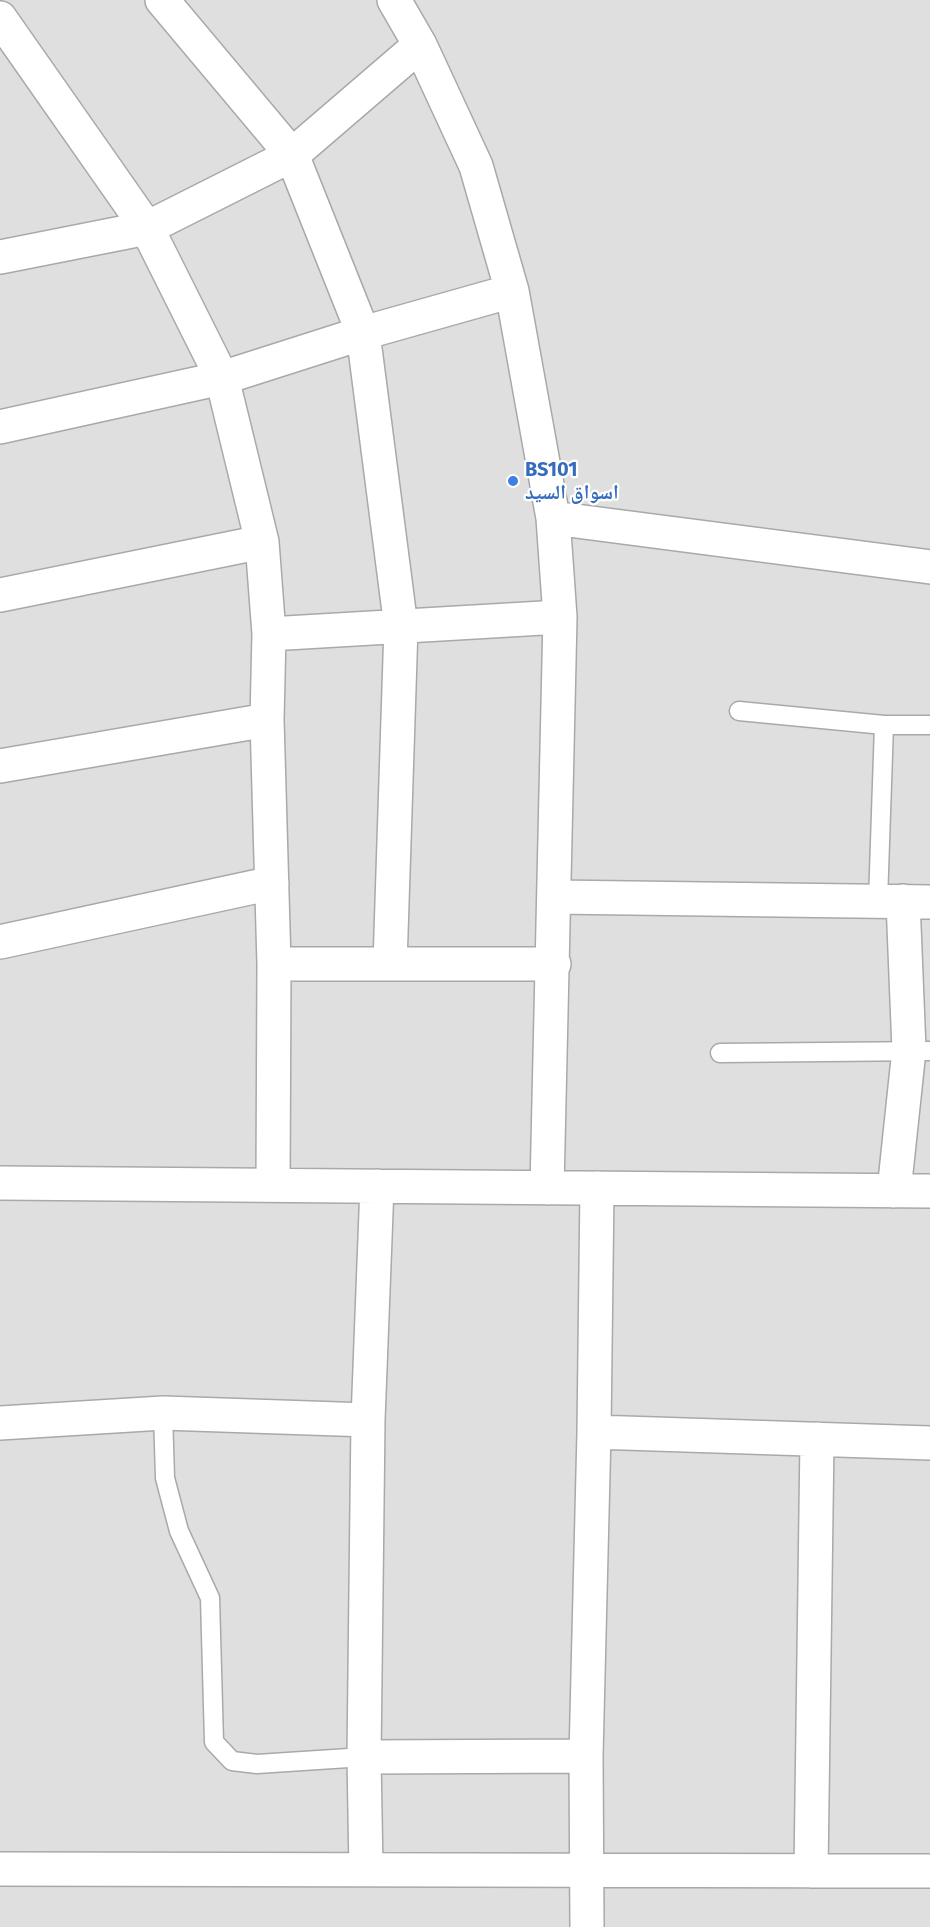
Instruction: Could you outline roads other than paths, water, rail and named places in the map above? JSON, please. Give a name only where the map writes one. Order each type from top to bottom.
[{"type":"street","points":[[162,0],[292,155],[363,333],[401,627],[390,964]]},
{"type":"street","points":[[394,0],[420,45],[476,166],[513,291],[553,518],[560,618],[548,1188]]},
{"type":"street","points":[[0,18],[12,52],[147,228],[222,378],[262,542],[269,634],[267,720],[274,964],[273,1185]]},
{"type":"street","points":[[0,257],[147,228],[292,155],[420,45]]},
{"type":"street","points":[[0,427],[222,378],[363,333],[513,291]]},
{"type":"street","points":[[553,518],[930,567]]},
{"type":"street","points":[[0,596],[262,542]]},
{"type":"street","points":[[269,634],[560,618]]},
{"type":"street","points":[[0,766],[267,720]]},
{"type":"street","points":[[0,942],[272,883]]},
{"type":"street","points":[[555,897],[904,902],[919,1051],[894,1191]]},
{"type":"street","points":[[274,964],[554,964]]},
{"type":"street","points":[[0,1183],[930,1191]]},
{"type":"street","points":[[366,1870],[364,1757],[368,1420],[377,1186]]},
{"type":"street","points":[[587,1927],[586,1756],[597,1188]]},
{"type":"street","points":[[0,1423],[163,1413],[368,1420]]},
{"type":"street","points":[[594,1432],[930,1443]]},
{"type":"street","points":[[811,1871],[817,1439]]},
{"type":"street","points":[[364,1757],[586,1756]]},
{"type":"street","points":[[0,1869],[930,1871]]},
{"type":"lane","points":[[739,711],[884,725],[930,725]]},
{"type":"lane","points":[[884,725],[904,902]]},
{"type":"lane","points":[[720,1053],[919,1051]]},
{"type":"lane","points":[[163,1413],[165,1478],[179,1531],[210,1598],[214,1742],[232,1761],[257,1764],[364,1757]]},
{"type":"place","name":"BS101 اسواق السيد","points":[[513,481]]}]
